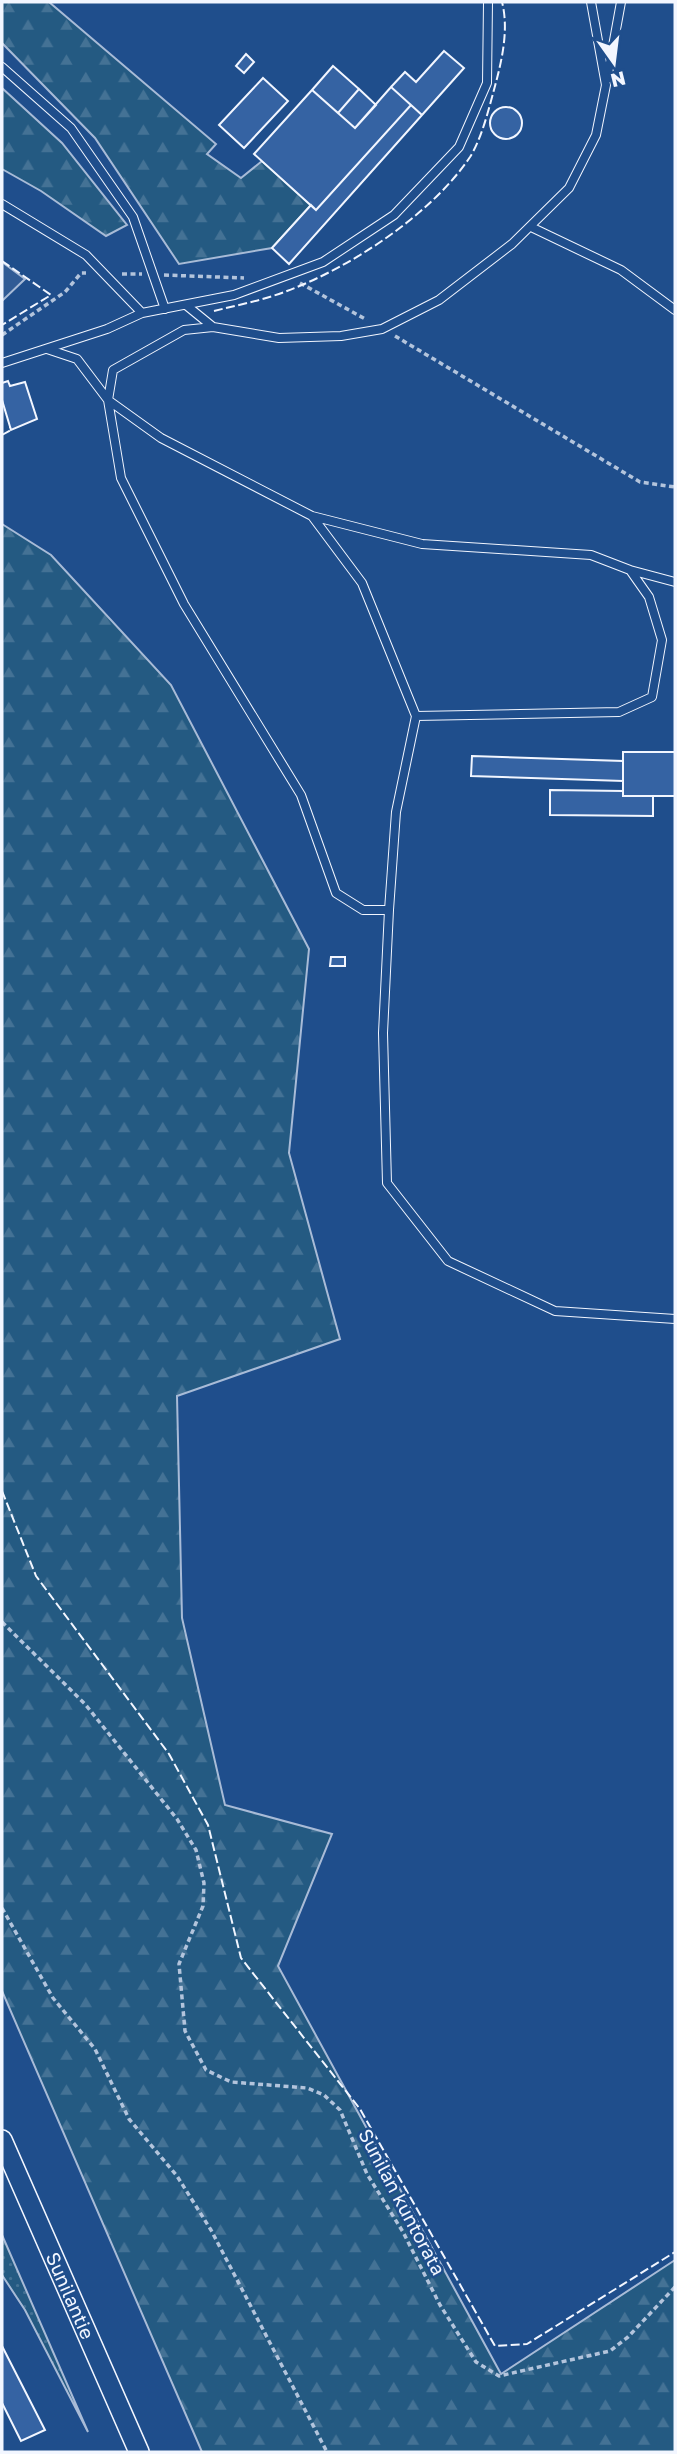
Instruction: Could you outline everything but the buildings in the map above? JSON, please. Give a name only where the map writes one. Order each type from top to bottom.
[{"type":"street","name":"Sunilantie","points":[[2,2140],[139,2452]]},
{"type":"lane","points":[[2,363],[107,329],[142,313],[234,295],[323,262],[394,215],[459,147],[487,83],[488,2]]},
{"type":"lane","points":[[591,2],[606,85]]},
{"type":"lane","points":[[389,910],[363,910],[335,893],[300,795],[184,604],[121,478],[108,400],[113,370],[184,330],[213,327],[279,338],[341,336],[382,329],[439,300],[512,244],[569,188],[596,135],[621,2]]},
{"type":"lane","points":[[2,67],[71,128],[133,217],[165,309]]},
{"type":"lane","points":[[2,204],[86,255],[142,313]]},
{"type":"lane","points":[[531,226],[621,270],[675,310]]},
{"type":"lane","points":[[186,305],[213,327]]},
{"type":"lane","points":[[47,349],[77,359],[108,400],[162,438],[312,516],[422,544],[590,555],[630,570],[675,582]]},
{"type":"lane","points":[[312,516],[362,583],[416,716],[396,812],[389,910],[383,1033],[387,1183],[448,1261],[460,1267],[555,1311],[675,1319]]},
{"type":"lane","points":[[416,716],[619,712],[652,697],[662,640],[649,597],[630,570]]},
{"type":"path","name":"Sunilan kuntorata","points":[[2,1622],[10,1633],[86,1704],[177,1819],[196,1850],[204,1883],[203,1906],[179,1964],[186,2031],[206,2070],[231,2082],[307,2088],[324,2095],[340,2110],[367,2174],[403,2232],[440,2305],[476,2362],[499,2376],[610,2351],[628,2337],[675,2287]]},
{"type":"path","points":[[2,1908],[53,1998],[95,2049],[129,2119],[177,2176],[211,2230],[327,2452]]},
{"type":"green space","points":[[2,2],[49,2],[216,144],[207,154],[241,178],[262,161],[311,205],[272,248],[179,264],[95,138],[2,43]]},
{"type":"green space","points":[[2,88],[62,143],[127,225],[106,236],[41,191],[2,169]]},
{"type":"green space","points":[[2,524],[51,555],[171,685],[309,949],[289,1153],[340,1339],[177,1396],[182,1618],[225,1805],[332,1834],[278,1966],[501,2374],[675,2260],[675,2452],[202,2452],[2,1991]]},
{"type":"green space","points":[[2,2235],[88,2432],[25,2310],[2,2275]]},
{"type":"shaded area","points":[[2,262],[25,279],[2,301]]},
{"type":"fence","points":[[214,311],[278,294],[337,268],[412,219],[454,178],[474,149],[490,104],[504,44],[502,2]]},
{"type":"fence","points":[[2,261],[51,295],[2,325]]},
{"type":"fence","points":[[2,435],[11,430],[10,427]]},
{"type":"fence","points":[[2,1491],[36,1576],[169,1754],[208,1825],[241,1958],[360,2109],[495,2346],[527,2344],[675,2252]]}]
